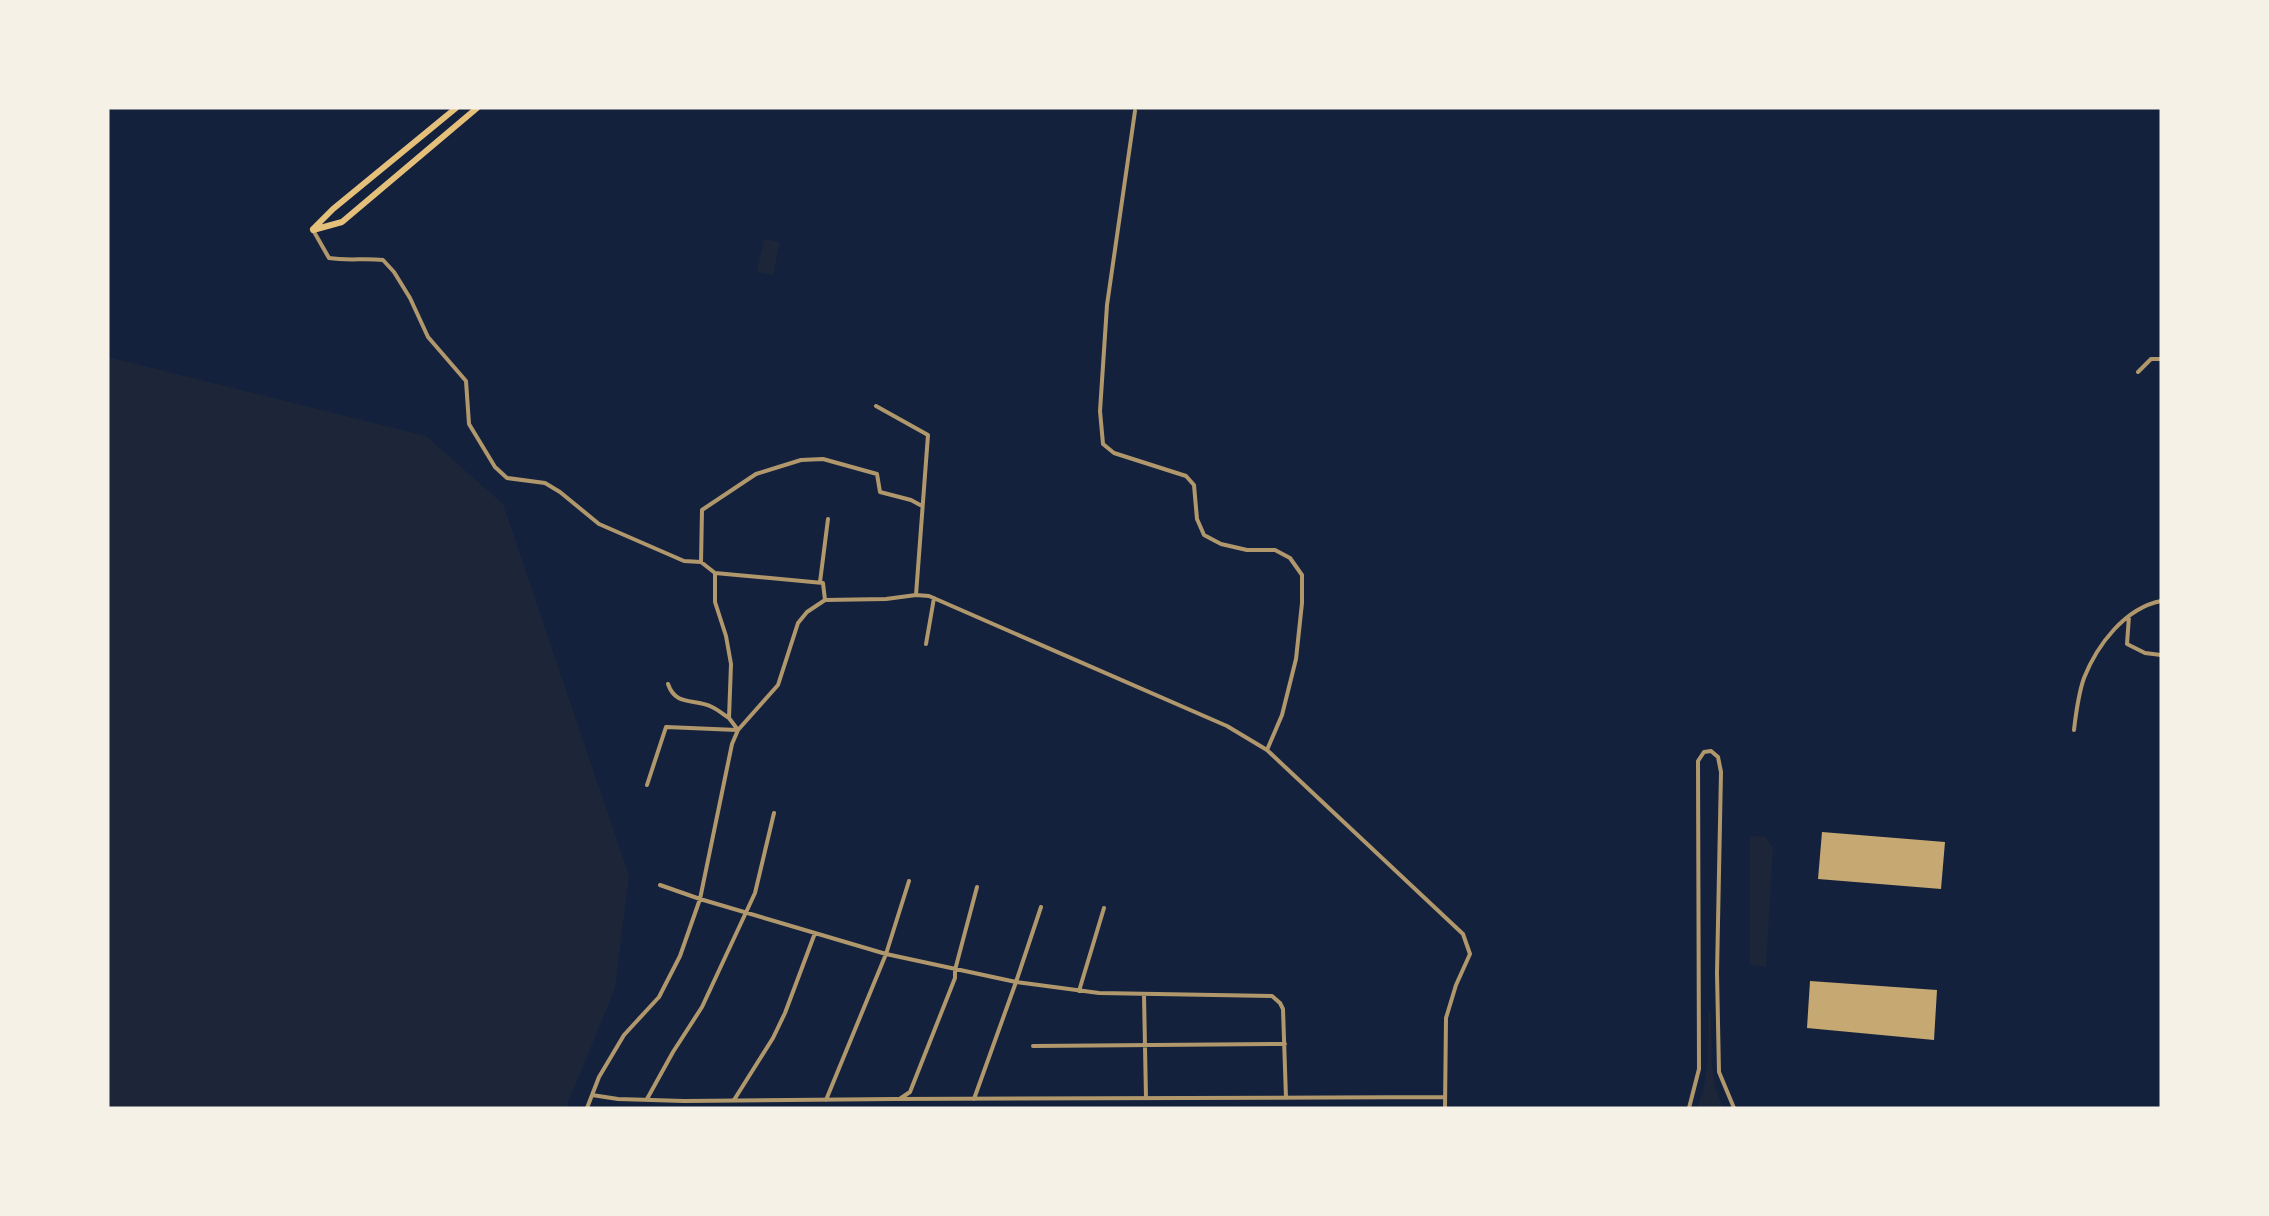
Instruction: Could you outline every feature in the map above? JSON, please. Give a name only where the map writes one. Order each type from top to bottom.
[{"type":"main road","points":[[313,230],[333,209],[456,108]]},
{"type":"main road","points":[[313,230],[342,222],[477,108]]},
{"type":"street","points":[[1135,111],[1107,305],[1100,411],[1103,444],[1113,453],[1185,476],[1194,485],[1197,519],[1204,535],[1221,544],[1247,550],[1275,550],[1290,558],[1302,574],[1302,603],[1296,659],[1282,715],[1267,750]]},
{"type":"street","points":[[313,230],[329,258],[383,260],[394,272],[410,298],[428,337],[466,381],[469,423],[495,466],[507,478],[544,483],[560,492],[599,524],[684,561],[701,562],[715,573],[823,583],[825,600]]},
{"type":"street","points":[[2138,372],[2151,359],[2161,359]]},
{"type":"street","points":[[876,406],[928,435],[916,595]]},
{"type":"street","points":[[701,562],[702,510],[756,474],[801,460],[824,459],[877,474],[880,492],[911,500],[922,506]]},
{"type":"street","points":[[820,582],[828,519]]},
{"type":"street","points":[[715,573],[715,602],[726,636],[731,664],[729,718]]},
{"type":"street","points":[[587,1108],[599,1077],[624,1035],[659,997],[680,956],[700,899],[732,744],[738,730],[778,685],[798,623],[807,612],[825,600],[886,599],[916,595],[934,598],[1227,726],[1267,750],[1463,934],[1470,954],[1456,985],[1446,1018],[1445,1108]]},
{"type":"street","points":[[926,644],[934,598]]},
{"type":"street","points":[[2074,730],[2079,694],[2092,662],[2115,629],[2129,616],[2149,603],[2161,601]]},
{"type":"street","points":[[2129,616],[2127,644],[2145,653],[2161,655]]},
{"type":"street","points":[[668,684],[671,693],[676,698],[711,706],[729,718],[738,730]]},
{"type":"street","points":[[647,785],[666,727],[738,730]]},
{"type":"street","points":[[1689,1108],[1699,1068],[1698,761],[1704,752],[1711,752],[1718,757],[1721,772],[1717,962],[1719,1072],[1734,1108]]},
{"type":"street","points":[[647,1099],[673,1052],[702,1007],[755,893],[774,813]]},
{"type":"street","points":[[826,1100],[886,954],[909,881]]},
{"type":"street","points":[[660,885],[886,954],[1016,982],[1079,991],[1144,995],[1272,996],[1284,1009],[1286,1098]]},
{"type":"street","points":[[894,1099],[906,1097],[910,1092],[955,978],[955,970],[977,887]]},
{"type":"street","points":[[974,1099],[1041,907]]},
{"type":"street","points":[[1079,991],[1104,908]]},
{"type":"street","points":[[734,1101],[773,1038],[785,1013],[815,933]]},
{"type":"street","points":[[1144,995],[1146,1098]]},
{"type":"street","points":[[1032,1046],[1285,1044]]},
{"type":"street","points":[[592,1095],[734,1101],[1445,1097]]},
{"type":"shaded area","points":[[764,239],[780,242],[773,275],[757,272]]},
{"type":"shaded area","points":[[108,357],[426,436],[503,504],[629,876],[615,988],[566,1108],[108,1108]]},
{"type":"shaded area","points":[[1765,836],[1773,848],[1766,967],[1750,965],[1750,837]]},
{"type":"shaded area","points":[[1708,1013],[1711,1013],[1713,1073],[1723,1108],[1697,1108],[1706,1073]]},
{"type":"building","points":[[1822,832],[1945,842],[1941,889],[1818,879]]},
{"type":"building","points":[[1810,981],[1937,990],[1934,1040],[1807,1028]]}]
